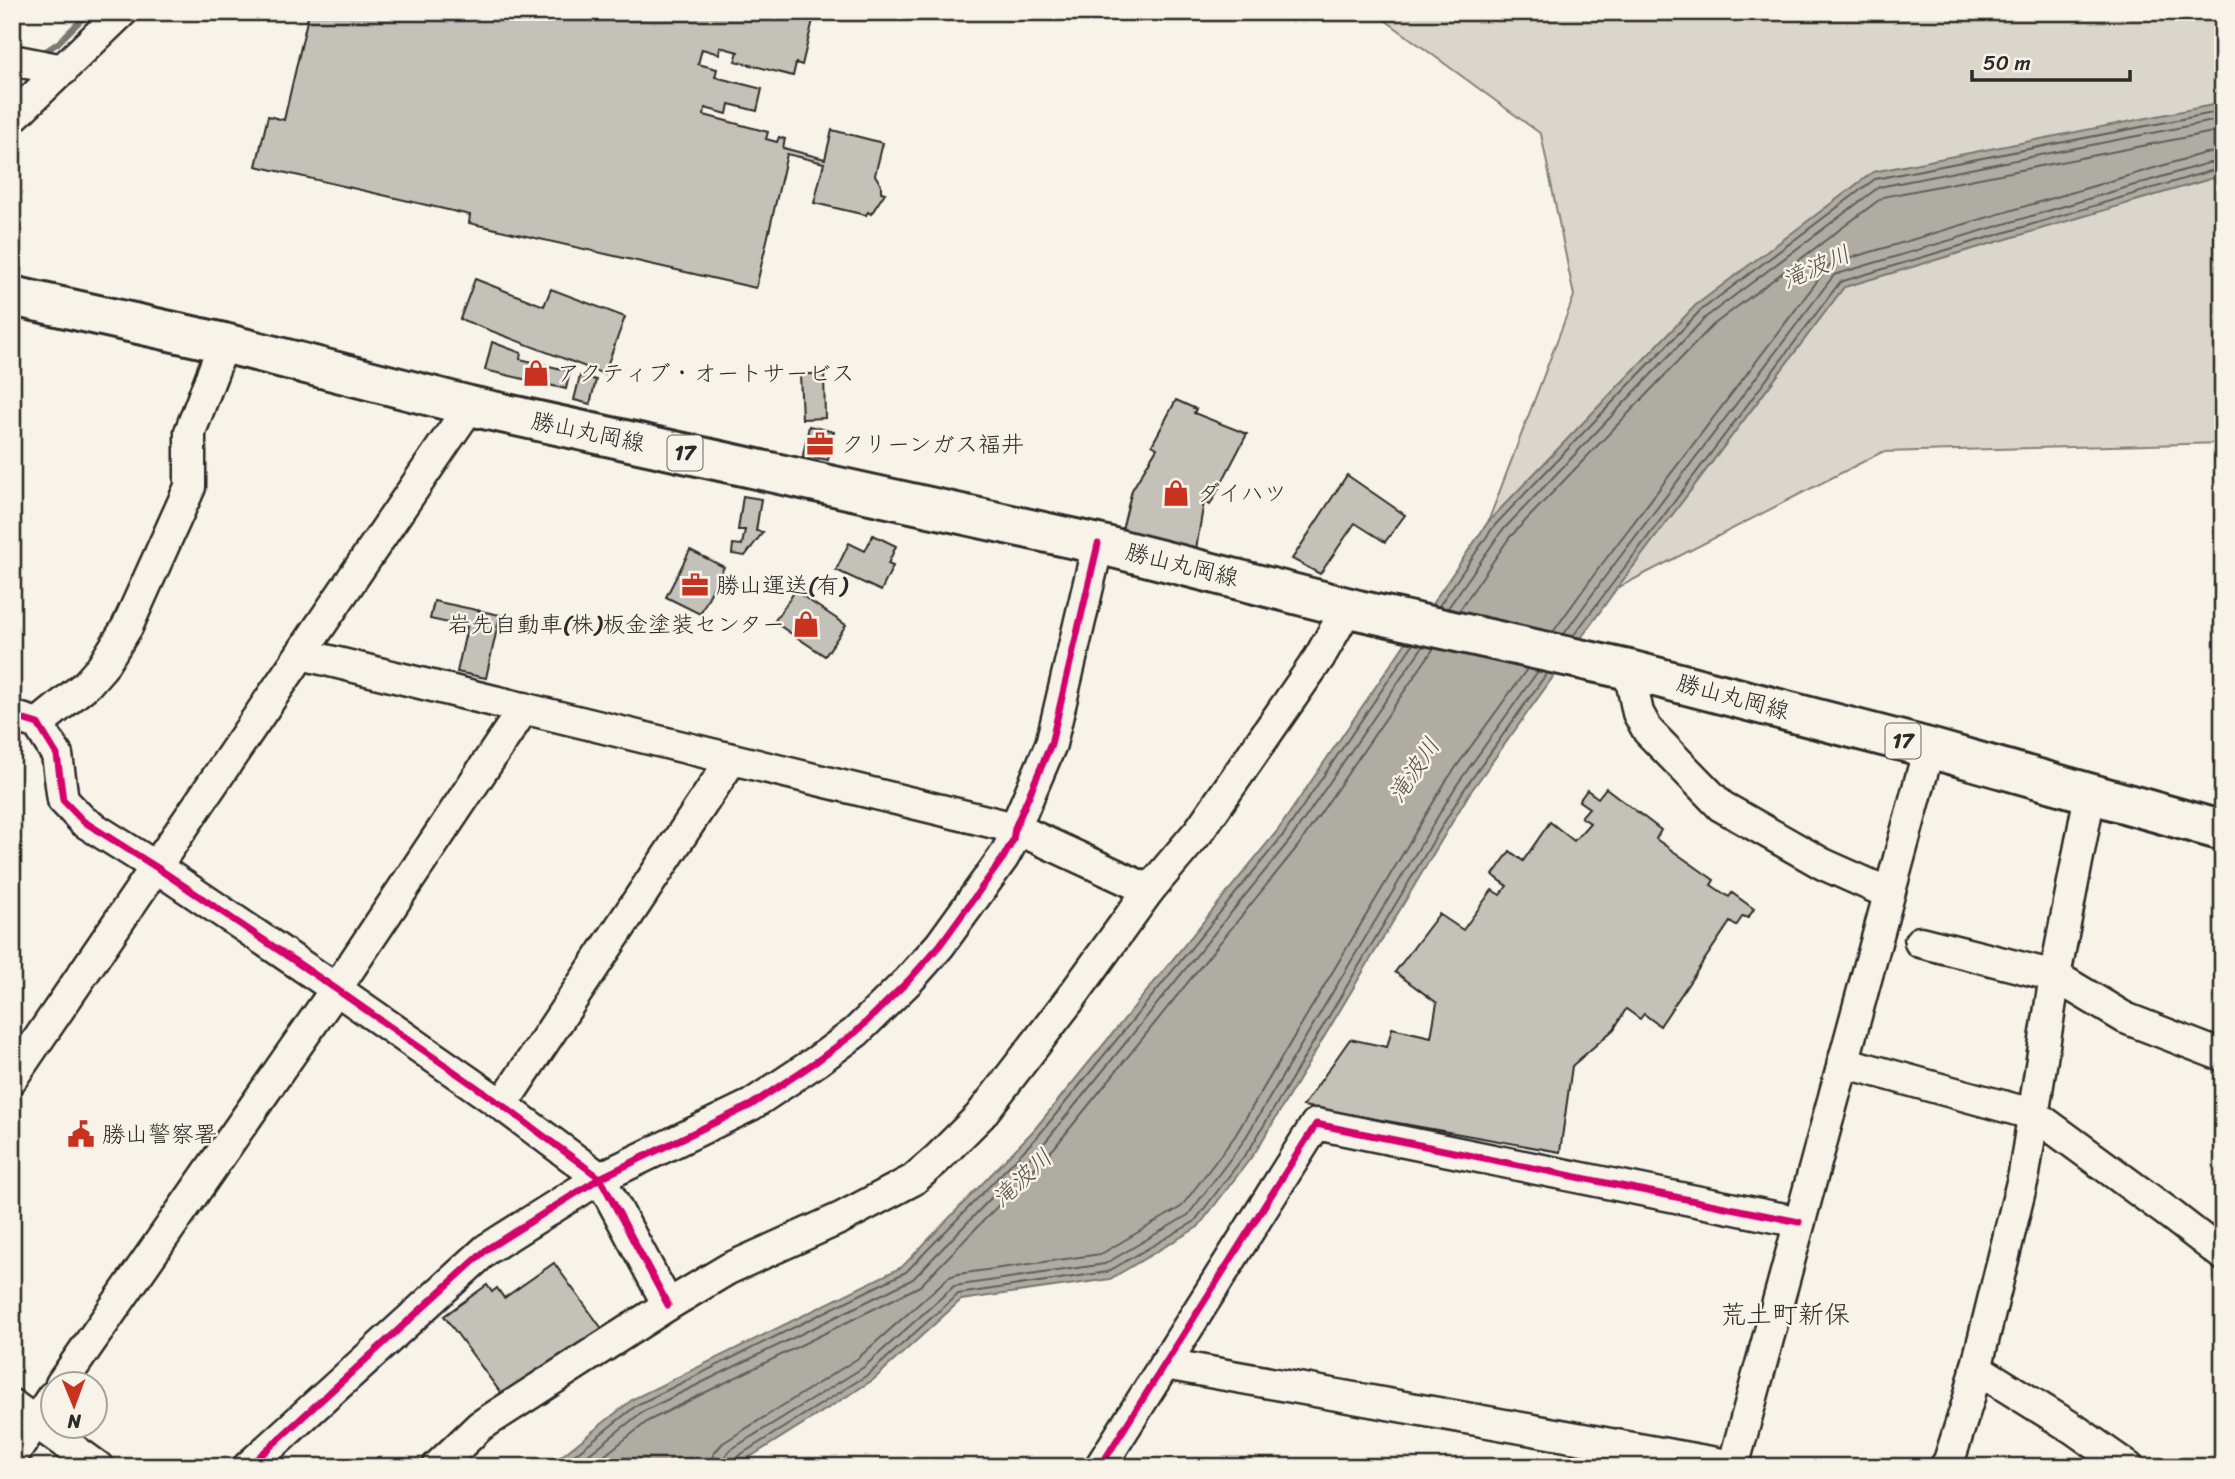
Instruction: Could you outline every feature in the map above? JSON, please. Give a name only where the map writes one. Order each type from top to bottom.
[{"type":"main road","name":"勝山丸岡線","points":[[12,296],[224,343],[470,406],[1098,544],[1353,608],[1629,670],[1929,748],[2223,831]]},
{"type":"street","points":[[12,118],[122,12]]},
{"type":"street","points":[[12,60],[64,70]]},
{"type":"street","points":[[224,343],[190,432],[190,487],[127,627],[102,667],[87,684],[25,720],[57,755],[63,800],[83,821],[336,989],[502,1105],[600,1178],[668,1304]]},
{"type":"street","points":[[12,1078],[470,406]]},
{"type":"street","points":[[248,1467],[487,1249],[600,1178],[751,1105],[856,1032],[908,981],[940,945],[1013,841],[1015,828],[1051,744],[1098,544]]},
{"type":"street","points":[[437,1467],[480,1426],[668,1304],[728,1269],[841,1219],[913,1180],[980,1116],[1071,998],[1149,890],[1199,831],[1353,608]]},
{"type":"street","points":[[301,654],[1015,828],[1149,890]]},
{"type":"street","points":[[1629,670],[1638,713],[1648,731],[1721,806],[1823,864],[1888,893]]},
{"type":"street","points":[[71,1370],[336,989],[524,708]]},
{"type":"street","points":[[1166,1364],[1733,1466],[1929,748]]},
{"type":"street","points":[[502,1105],[732,759]]},
{"type":"street","points":[[1945,1467],[1969,1398],[2024,1174],[2055,976],[2090,794]]},
{"type":"street","points":[[1920,942],[2055,976],[2126,1018],[2223,1056]]},
{"type":"street","points":[[1843,1062],[2035,1115],[2223,1255]]},
{"type":"street","points":[[1100,1467],[1317,1124],[1799,1222]]},
{"type":"street","points":[[1976,1368],[2074,1429],[2128,1467]]},
{"type":"street","points":[[12,1457],[24,1413],[98,1467]]},
{"type":"shaded area","points":[[1374,12],[2223,12],[2223,103],[2166,115],[1696,305],[1488,522],[1574,296],[1541,134]]},
{"type":"shaded area","points":[[2213,178],[2223,179],[2223,443],[1882,452],[1617,588],[1844,287]]},
{"type":"water","name":"滝波川","points":[[2223,103],[2223,179],[2213,178],[1844,287],[1617,588],[1469,794],[1256,1151],[1198,1227],[1110,1279],[961,1300],[873,1380],[734,1467],[548,1467],[633,1399],[902,1267],[1034,1130],[1278,830],[1488,522],[1696,305],[1873,172]]},
{"type":"building","points":[[309,12],[815,12],[802,65],[796,63],[793,76],[735,61],[738,52],[720,47],[719,54],[702,49],[698,64],[717,69],[715,77],[762,89],[757,111],[729,104],[727,114],[705,108],[704,115],[768,132],[766,139],[777,142],[779,137],[785,139],[783,148],[825,159],[832,130],[883,143],[875,175],[881,185],[881,192],[885,193],[871,214],[868,212],[866,215],[814,203],[824,163],[787,154],[756,288],[469,223],[470,215],[256,166],[268,116],[284,120]]},
{"type":"building","points":[[475,279],[544,306],[551,289],[625,317],[604,374],[460,319]]},
{"type":"building","points":[[492,342],[521,353],[520,359],[570,371],[566,389],[485,370]]},
{"type":"building","points":[[800,374],[824,374],[825,418],[802,419]]},
{"type":"building","points":[[580,376],[596,380],[590,404],[574,400]]},
{"type":"building","points":[[1176,400],[1196,409],[1194,413],[1247,434],[1210,505],[1204,502],[1195,555],[1120,538],[1132,490],[1157,448],[1152,445]]},
{"type":"building","points":[[809,426],[834,432],[828,460],[803,455]]},
{"type":"building","points":[[1347,475],[1405,515],[1385,542],[1355,523],[1320,574],[1292,559]]},
{"type":"building","points":[[743,496],[761,499],[756,531],[763,532],[745,556],[732,554],[733,544],[742,545],[745,530],[738,530]]},
{"type":"building","points":[[873,535],[896,546],[888,564],[893,566],[881,591],[836,570],[849,543],[865,551]]},
{"type":"building","points":[[690,550],[724,567],[700,614],[666,597]]},
{"type":"building","points":[[795,591],[846,625],[825,656],[774,622]]},
{"type":"building","points":[[434,601],[500,615],[486,678],[457,672],[467,627],[430,619]]},
{"type":"building","points":[[1606,788],[1661,830],[1656,839],[1714,880],[1711,885],[1729,897],[1732,893],[1754,909],[1748,918],[1743,916],[1736,926],[1730,922],[1660,1026],[1644,1014],[1640,1019],[1626,1009],[1614,1029],[1572,1066],[1560,1152],[1303,1106],[1350,1039],[1387,1047],[1392,1028],[1431,1037],[1437,1003],[1395,972],[1439,914],[1463,930],[1492,890],[1500,895],[1507,886],[1493,875],[1510,851],[1523,861],[1550,822],[1574,841],[1590,823],[1581,817],[1589,808],[1579,801],[1587,790],[1598,798]]},
{"type":"building","points":[[554,1263],[603,1330],[506,1400],[444,1316],[487,1285],[492,1292],[497,1288],[504,1298]]},
{"type":"waterway","points":[[38,56],[58,43],[89,12]]},
{"type":"cycle path","points":[[248,1467],[487,1249],[600,1178],[751,1105],[856,1032],[908,981],[940,945],[1013,840],[1015,828],[1051,744],[1098,544]]},
{"type":"cycle path","points":[[12,716],[38,724],[57,755],[63,800],[83,821],[336,989],[502,1105],[600,1178],[668,1305]]},
{"type":"cycle path","points":[[1100,1467],[1316,1124],[1799,1222]]},
{"type":"place","name":"アクティブ・オートサービス","points":[[536,373]]},
{"type":"place","name":"クリーンガス福井","points":[[820,444]]},
{"type":"place","name":"ダイハツ","points":[[1176,493]]},
{"type":"place","name":"勝山運送(有)","points":[[695,585]]},
{"type":"place","name":"岩先自動車(株)板金塗装センター","points":[[806,624]]},
{"type":"place","name":"勝山警察署","points":[[81,1134]]},
{"type":"district","name":"荒土町新保","points":[[1785,1314]]}]
